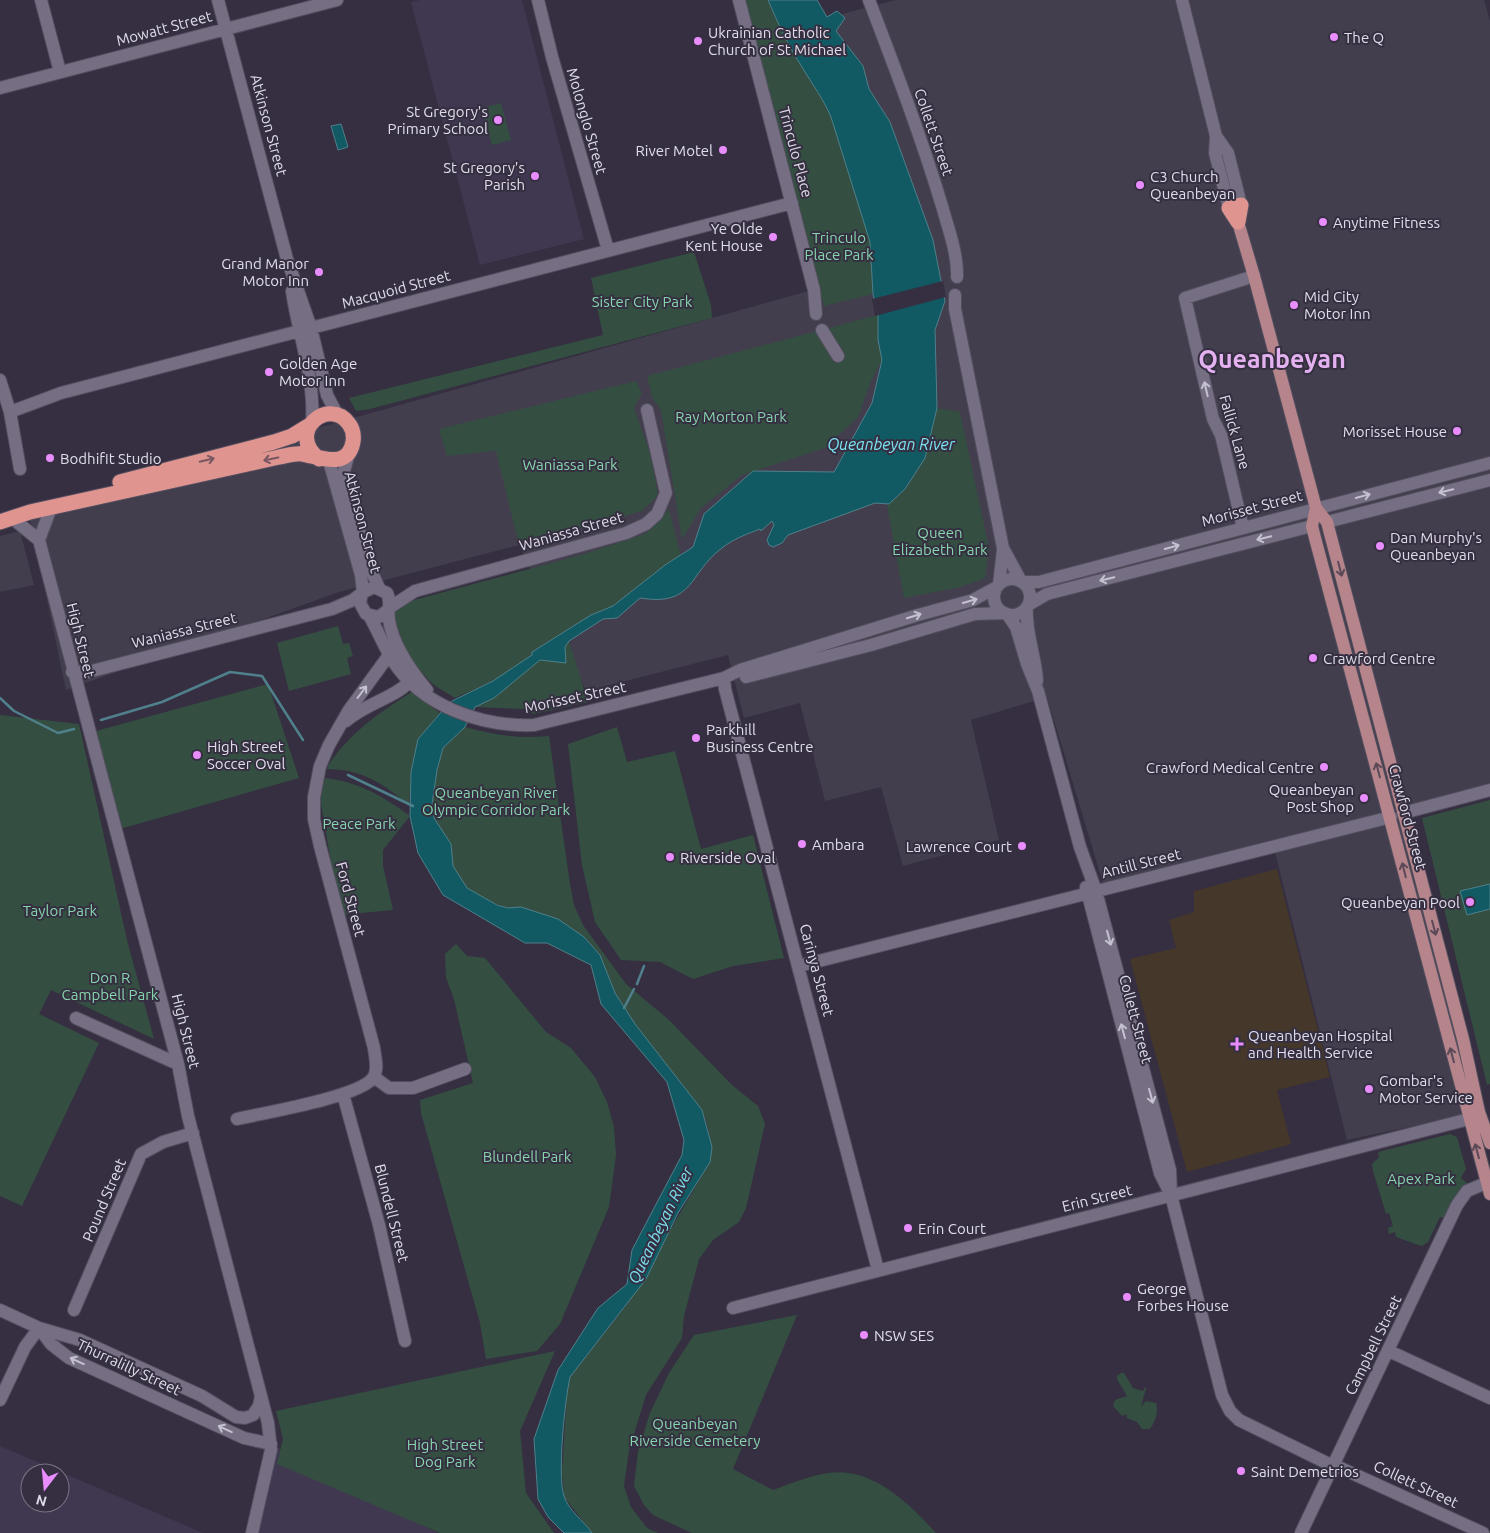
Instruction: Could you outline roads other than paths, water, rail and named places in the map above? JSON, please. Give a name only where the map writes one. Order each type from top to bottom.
[{"type":"highway","name":"Crawford Street","points":[[1235,206],[1238,222]]},
{"type":"highway","points":[[322,415],[338,416],[348,422],[352,429],[354,438],[350,450],[344,456],[324,460],[300,454],[279,457],[4,518],[274,442],[292,436],[322,415]]},
{"type":"highway","points":[[311,423],[306,438],[308,446],[324,460]]},
{"type":"main road","name":"Crawford Street","points":[[1238,222],[1316,508],[1327,522],[1397,815]]},
{"type":"main road","name":"Crawford Street","points":[[1316,508],[1312,526],[1397,815],[1479,1114],[1490,1143]]},
{"type":"main road","points":[[1312,526],[1327,522]]},
{"type":"main road","name":"Crawford Street","points":[[1479,1114],[1488,1188]]},
{"type":"street","points":[[41,0],[60,72]]},
{"type":"street","name":"Atkinson Street","points":[[218,0],[224,29],[243,88],[287,259],[311,328],[327,395],[338,416]]},
{"type":"street","name":"Mowatt Street","points":[[0,88],[337,0]]},
{"type":"street","name":"Molonglo Street","points":[[538,0],[553,61],[608,250]]},
{"type":"street","name":"Trinculo Place","points":[[739,0],[814,290],[816,314]]},
{"type":"street","name":"Collett Street","points":[[868,0],[898,74],[935,183],[955,256],[957,277]]},
{"type":"street","name":"Crawford Street","points":[[1182,0],[1216,136],[1228,153],[1235,206]]},
{"type":"street","name":"Macquoid Street","points":[[10,412],[61,393],[792,203]]},
{"type":"street","name":"Atkinson Street","points":[[287,259],[298,332],[314,398],[311,423]]},
{"type":"street","name":"Fallick Lane","points":[[1244,528],[1221,435],[1212,419],[1185,298],[1254,276]]},
{"type":"street","points":[[955,295],[954,309],[1003,548],[1029,591],[1028,606]]},
{"type":"street","points":[[822,330],[838,356]]},
{"type":"street","points":[[0,380],[10,412],[20,469]]},
{"type":"street","name":"Waniassa Street","points":[[388,609],[416,591],[626,533],[646,524],[657,514],[666,493],[646,410]]},
{"type":"street","name":"Atkinson Street","points":[[350,450],[344,472],[367,561],[380,588]]},
{"type":"street","name":"Atkinson Street","points":[[324,460],[361,574],[363,593]]},
{"type":"street","name":"Morisset Street","points":[[1022,581],[1039,582],[1490,463]]},
{"type":"street","points":[[1327,522],[1490,480]]},
{"type":"street","points":[[4,518],[32,532],[39,540],[51,508]]},
{"type":"street","points":[[1003,548],[998,586],[995,593],[996,603],[1006,613],[1016,614],[1047,594],[1312,526]]},
{"type":"street","name":"High Street","points":[[39,540],[72,672],[178,1064],[192,1133],[260,1391],[271,1444],[252,1533]]},
{"type":"street","points":[[998,586],[1009,579],[1022,581]]},
{"type":"street","name":"Morisset Street","points":[[409,682],[455,711],[474,718],[513,726],[534,726],[724,678],[736,672],[918,614],[978,599],[998,586]]},
{"type":"street","points":[[372,587],[380,588],[388,596],[392,631],[404,658],[409,682],[389,655],[369,616],[360,606],[363,593],[372,587]]},
{"type":"street","name":"Waniassa Street","points":[[380,588],[416,591]]},
{"type":"street","name":"Waniassa Street","points":[[72,672],[88,672],[332,610],[363,593]]},
{"type":"street","name":"Collett Street","points":[[1028,606],[1026,628],[1036,661],[1038,691]]},
{"type":"street","points":[[369,616],[379,617],[388,609]]},
{"type":"street","name":"Waniassa Street","points":[[332,610],[369,616]]},
{"type":"street","name":"Collett Street","points":[[1006,613],[1016,627],[1026,664],[1038,691],[1092,893],[1170,1170],[1171,1195],[1220,1386],[1227,1406],[1234,1416],[1245,1424],[1484,1533]]},
{"type":"street","name":"Morisset Street","points":[[724,678],[738,678],[861,648],[975,614],[1006,613]]},
{"type":"street","points":[[861,648],[870,634],[880,627]]},
{"type":"street","points":[[801,652],[828,656]]},
{"type":"street","name":"Ford Street","points":[[374,1077],[377,1065],[374,1048],[314,819],[314,797],[320,766],[338,730],[349,710],[389,655]]},
{"type":"street","name":"Morisset Street","points":[[404,658],[421,684],[435,699]]},
{"type":"street","name":"Carinya Street","points":[[724,678],[725,689],[878,1270]]},
{"type":"street","name":"Ford Street","points":[[338,730],[362,708],[402,689],[409,682]]},
{"type":"street","name":"Antill Street","points":[[799,966],[1092,893],[1490,790]]},
{"type":"street","points":[[76,1018],[178,1064]]},
{"type":"street","points":[[237,1119],[343,1094],[365,1086],[374,1077],[389,1088],[406,1089],[466,1069]]},
{"type":"street","name":"Blundell Street","points":[[343,1094],[379,1225],[405,1341]]},
{"type":"street","name":"Erin Street","points":[[733,1308],[1479,1114]]},
{"type":"street","name":"Pound Street","points":[[74,1310],[141,1154],[169,1139],[192,1133]]},
{"type":"street","name":"Campbell Street","points":[[1301,1533],[1462,1196],[1472,1188],[1488,1188]]},
{"type":"street","name":"Thurralilly Street","points":[[0,1310],[39,1328],[74,1337],[195,1393],[229,1414],[246,1418],[257,1410],[260,1401],[260,1391]]},
{"type":"street","points":[[0,1400],[22,1352],[39,1328]]},
{"type":"street","name":"Thurralilly Street","points":[[39,1328],[51,1344],[69,1358],[248,1440],[271,1444]]},
{"type":"street","points":[[1389,1351],[1490,1398]]},
{"type":"street","name":"Thurralilly Street","points":[[186,1412],[195,1393]]},
{"type":"water","name":"Queanbeyan River","points":[[768,0],[817,0],[827,17],[837,11],[845,18],[836,31],[863,66],[869,89],[890,122],[933,240],[945,301],[935,330],[937,408],[925,458],[905,489],[889,504],[875,503],[788,535],[782,543],[773,547],[769,545],[767,540],[774,525],[772,521],[761,531],[760,529],[745,535],[722,548],[681,593],[671,598],[640,598],[617,618],[603,619],[569,641],[565,647],[566,663],[540,660],[494,698],[475,707],[465,727],[443,748],[437,770],[432,804],[434,818],[451,844],[453,866],[467,888],[497,905],[508,908],[521,907],[558,919],[584,937],[600,955],[615,993],[635,1024],[702,1110],[712,1147],[710,1162],[678,1213],[646,1279],[570,1377],[562,1437],[562,1486],[569,1506],[592,1533],[564,1533],[548,1517],[538,1499],[534,1439],[558,1370],[598,1308],[627,1284],[632,1250],[682,1155],[684,1140],[667,1082],[601,1004],[591,965],[547,943],[525,943],[443,895],[418,853],[410,816],[411,772],[418,739],[450,702],[493,681],[532,655],[532,652],[591,615],[613,606],[665,565],[693,547],[704,514],[753,471],[834,472],[872,403],[882,360],[878,340],[878,315],[873,294],[870,242],[831,117],[779,26]]},
{"type":"water","points":[[341,124],[348,147],[338,150],[331,126]]},
{"type":"water","points":[[1490,884],[1490,909],[1467,915],[1460,891]]},
{"type":"waterway","points":[[101,720],[162,702],[230,672],[262,676],[303,740]]},
{"type":"waterway","points":[[0,698],[14,711],[58,733],[74,729]]},
{"type":"waterway","points":[[348,775],[413,806]]},
{"type":"waterway","points":[[637,984],[644,966]]},
{"type":"waterway","points":[[624,1008],[634,989]]},
{"type":"place","name":"The Q","points":[[1334,37]]},
{"type":"place","name":"Ukrainian Catholic Church of St Michael","points":[[698,41]]},
{"type":"place","name":"St Gregory's Primary School","points":[[498,120]]},
{"type":"place","name":"River Motel","points":[[723,150]]},
{"type":"place","name":"St Gregory's Parish","points":[[535,176]]},
{"type":"place","name":"C3 Church Queanbeyan","points":[[1140,185]]},
{"type":"place","name":"Anytime Fitness","points":[[1323,222]]},
{"type":"place","name":"Ye Olde Kent House","points":[[773,237]]},
{"type":"place","name":"Grand Manor Motor Inn","points":[[319,272]]},
{"type":"place","name":"Mid City Motor Inn","points":[[1294,305]]},
{"type":"place","name":"Golden Age Motor Inn","points":[[269,372]]},
{"type":"place","name":"Morisset House","points":[[1457,431]]},
{"type":"place","name":"Bodhifit Studio","points":[[50,458]]},
{"type":"place","name":"Dan Murphy's Queanbeyan","points":[[1380,546]]},
{"type":"place","name":"Crawford Centre","points":[[1313,658]]},
{"type":"place","name":"Parkhill Business Centre","points":[[696,738]]},
{"type":"place","name":"High Street Soccer Oval","points":[[197,755]]},
{"type":"place","name":"Crawford Medical Centre","points":[[1324,767]]},
{"type":"place","name":"Queanbeyan Post Shop","points":[[1364,798]]},
{"type":"place","name":"Ambara","points":[[802,844]]},
{"type":"place","name":"Lawrence Court","points":[[1022,846]]},
{"type":"place","name":"Riverside Oval","points":[[670,857]]},
{"type":"place","name":"Queanbeyan Pool","points":[[1470,902]]},
{"type":"place","name":"Queanbeyan Hospital and Health Service","points":[[1237,1044]]},
{"type":"place","name":"Gombar's Motor Service","points":[[1369,1089]]},
{"type":"place","name":"Erin Court","points":[[908,1228]]},
{"type":"place","name":"George Forbes House","points":[[1127,1297]]},
{"type":"place","name":"NSW SES","points":[[864,1335]]},
{"type":"place","name":"Saint Demetrios","points":[[1241,1471]]},
{"type":"district","name":"Queanbeyan","points":[[1272,359]]},
{"type":"park label","name":"Trinculo Place Park","points":[[839,246]]},
{"type":"park label","name":"Sister City Park","points":[[642,301]]},
{"type":"park label","name":"Ray Morton Park","points":[[731,416]]},
{"type":"park label","name":"Waniassa Park","points":[[570,464]]},
{"type":"park label","name":"Queen Elizabeth Park","points":[[940,540]]},
{"type":"park label","name":"Queanbeyan River Olympic Corridor Park","points":[[496,800]]},
{"type":"park label","name":"Peace Park","points":[[359,823]]},
{"type":"park label","name":"Taylor Park","points":[[60,910]]},
{"type":"park label","name":"Don R Campbell Park","points":[[110,986]]},
{"type":"park label","name":"Blundell Park","points":[[527,1156]]},
{"type":"park label","name":"Apex Park","points":[[1421,1178]]},
{"type":"park label","name":"Queanbeyan Riverside Cemetery","points":[[695,1432]]},
{"type":"park label","name":"High Street Dog Park","points":[[445,1452]]}]
